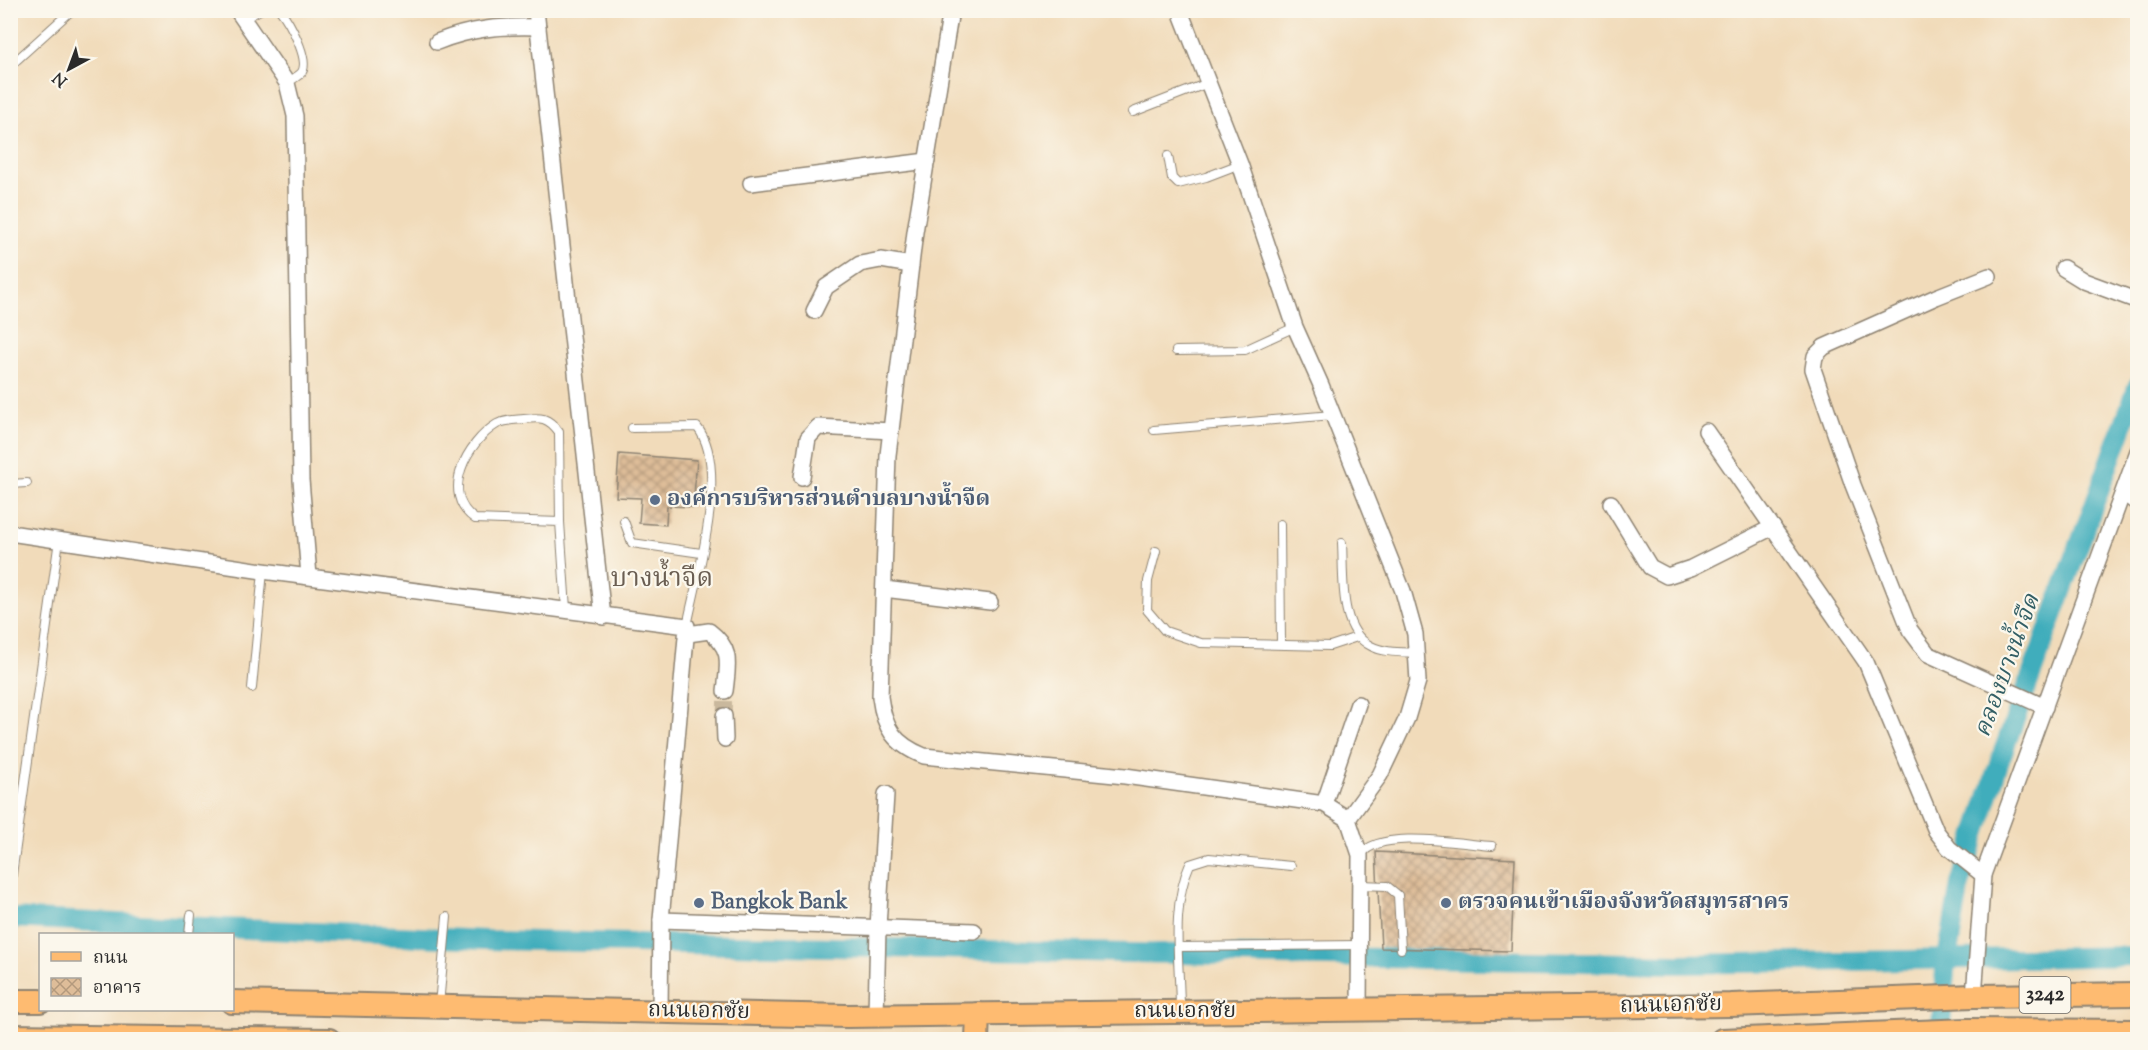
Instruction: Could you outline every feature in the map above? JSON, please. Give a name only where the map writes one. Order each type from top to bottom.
[{"type":"main road","name":"ถนนเอกชัย","points":[[234,1002],[876,1015],[1180,1012],[1359,1002],[1893,1000],[1968,992],[2138,994]]},
{"type":"main road","points":[[10,1001],[39,1001]]},
{"type":"main road","points":[[977,1040],[978,1014]]},
{"type":"main road","name":"ถนนเอกชัย","points":[[1722,1040],[1954,1030],[2111,1035],[2138,1031]]},
{"type":"main road","points":[[10,1036],[329,1040]]},
{"type":"street","points":[[536,10],[603,617]]},
{"type":"street","points":[[951,10],[911,265],[891,431],[880,697],[882,717],[887,730],[908,750],[924,756],[1125,776],[1324,804],[1348,819],[1360,855],[1359,1002]]},
{"type":"street","points":[[241,15],[286,83],[295,116],[301,480],[309,576]]},
{"type":"street","points":[[1182,16],[1240,164],[1295,327],[1404,591],[1418,653],[1418,681],[1407,718],[1380,775],[1348,819]]},
{"type":"street","points":[[436,42],[458,34],[497,26],[538,27]]},
{"type":"street","points":[[751,183],[927,161]]},
{"type":"street","points":[[814,311],[826,287],[860,264],[881,260],[911,265]]},
{"type":"street","points":[[2062,268],[2084,281],[2138,301]]},
{"type":"street","points":[[1989,276],[1824,347],[1815,356],[1814,369],[1853,486],[1910,630],[1919,644],[1928,654],[2041,705]]},
{"type":"street","points":[[802,477],[808,438],[818,427],[891,431]]},
{"type":"street","points":[[1706,431],[1866,662],[1936,831],[1949,848],[1978,872]]},
{"type":"street","points":[[1968,992],[1977,956],[1978,872],[2124,493],[2138,451]]},
{"type":"street","points":[[2124,493],[2138,504]]},
{"type":"street","points":[[1611,502],[1650,567],[1667,576],[1691,568],[1773,527]]},
{"type":"street","points":[[10,533],[263,572],[566,609],[603,617],[709,632],[723,641],[729,660],[725,691]]},
{"type":"street","points":[[884,589],[990,602]]},
{"type":"street","points":[[660,1011],[661,926],[688,630]]},
{"type":"street","points":[[1324,804],[1358,704]]},
{"type":"street","points":[[724,717],[725,739]]},
{"type":"street","points":[[876,1015],[886,794]]},
{"type":"street","points":[[661,926],[878,933],[974,931]]},
{"type":"lane","points":[[10,66],[72,10]]},
{"type":"lane","points":[[241,15],[260,10]]},
{"type":"lane","points":[[280,10],[287,19],[303,55],[304,66],[301,73],[286,83]]},
{"type":"lane","points":[[1133,112],[1208,83]]},
{"type":"lane","points":[[1168,156],[1172,178],[1178,184],[1206,177],[1240,164]]},
{"type":"lane","points":[[1176,351],[1245,350],[1295,327]]},
{"type":"lane","points":[[1154,430],[1333,415]]},
{"type":"lane","points":[[560,522],[475,519],[466,513],[460,497],[460,468],[469,449],[499,422],[542,417],[552,422],[559,432],[560,522],[566,609]]},
{"type":"lane","points":[[632,428],[697,427],[706,438],[713,491],[688,630]]},
{"type":"lane","points":[[10,484],[27,483]]},
{"type":"lane","points":[[624,521],[632,543],[701,554]]},
{"type":"lane","points":[[1281,524],[1281,644]]},
{"type":"lane","points":[[10,889],[59,540]]},
{"type":"lane","points":[[1342,543],[1346,609],[1357,637],[1372,647],[1418,653]]},
{"type":"lane","points":[[1156,551],[1148,581],[1146,610],[1165,631],[1201,643],[1330,646],[1357,637]]},
{"type":"lane","points":[[252,688],[263,572]]},
{"type":"lane","points":[[1360,855],[1365,848],[1391,839],[1492,846]]},
{"type":"lane","points":[[1180,1012],[1178,951],[1182,883],[1190,864],[1209,858],[1291,866]]},
{"type":"lane","points":[[1361,885],[1388,886],[1398,895],[1401,950]]},
{"type":"lane","points":[[189,933],[191,915]]},
{"type":"lane","points":[[439,1006],[447,939],[447,917]]},
{"type":"lane","points":[[1178,951],[1360,945]]},
{"type":"building","points":[[619,454],[697,460],[693,507],[667,506],[666,525],[639,523],[641,498],[616,497]]},
{"type":"building","name":"ตรวจคนเข้าเมืองจังหวัดสมุทรสาคร","points":[[1376,852],[1515,859],[1511,951],[1381,948]]},
{"type":"waterway","name":"คลองบางน้ำจืด","points":[[1940,1040],[1945,970],[1960,884],[2000,760],[2138,385]]},
{"type":"waterway","points":[[10,918],[485,940],[1678,964],[2138,956]]},
{"type":"tunnel","points":[[724,716],[725,691]]},
{"type":"place","name":"องค์การบริหารส่วนตำบลบางน้ำจืด","points":[[655,500]]},
{"type":"place","name":"Bangkok Bank","points":[[699,903]]},
{"type":"place","name":"ตรวจคนเข้าเมืองจังหวัดสมุทรสาคร","points":[[1446,903]]},
{"type":"district","name":"บางน้ำจืด","points":[[662,579]]}]
